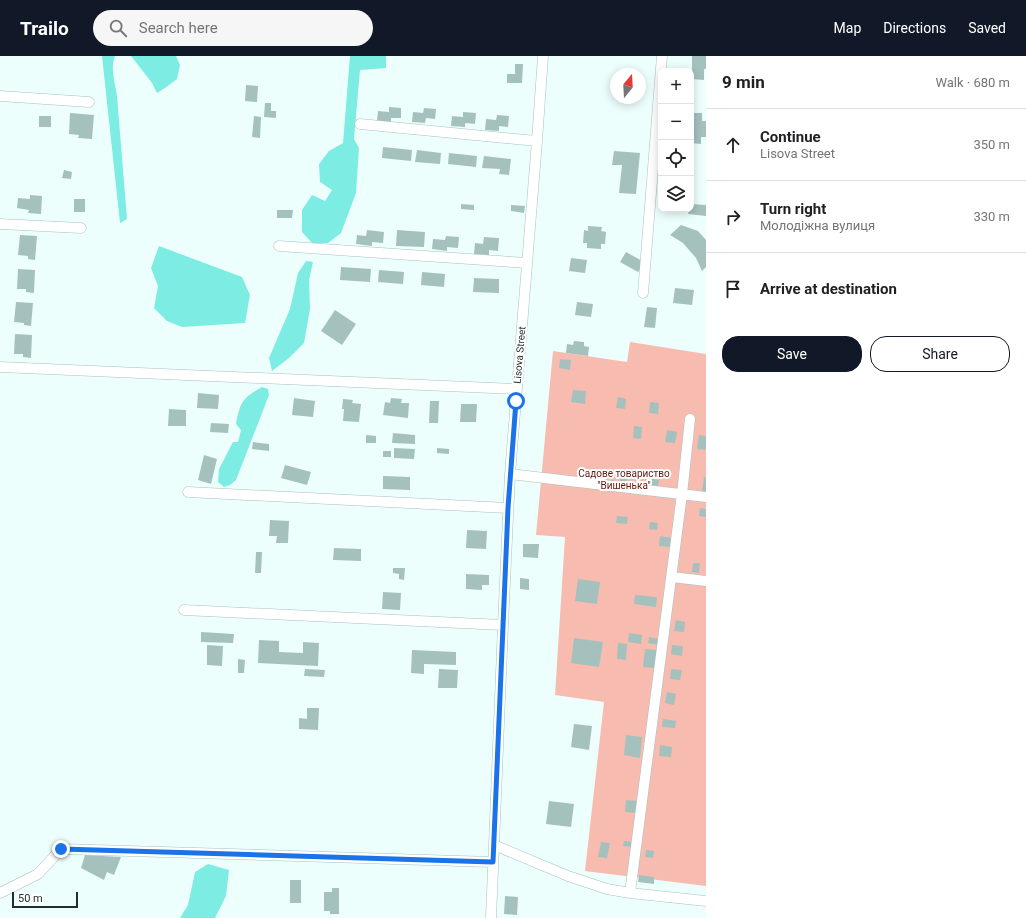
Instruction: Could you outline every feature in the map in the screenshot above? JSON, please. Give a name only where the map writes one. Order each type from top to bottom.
[{"type":"street","name":"Lisova Street","points":[[491,918],[510,474],[543,56]]},
{"type":"street","points":[[643,293],[662,56]]},
{"type":"street","points":[[0,96],[89,102]]},
{"type":"street","points":[[360,124],[537,141]]},
{"type":"street","points":[[0,224],[81,228]]},
{"type":"street","points":[[279,246],[527,263]]},
{"type":"street","points":[[0,367],[516,389]]},
{"type":"street","points":[[630,893],[672,577],[690,419]]},
{"type":"street","points":[[510,474],[706,497]]},
{"type":"street","points":[[188,492],[508,508]]},
{"type":"street","points":[[672,577],[706,582]]},
{"type":"street","points":[[184,610],[503,626]]},
{"type":"street","points":[[494,845],[568,876],[607,889],[630,893],[706,901]]},
{"type":"street","points":[[0,893],[38,874],[61,849],[493,862]]},
{"type":"green space","name":"Садове товариство \"Вишенька\"","points":[[630,342],[706,354],[706,886],[585,871],[604,702],[555,695],[565,537],[536,535],[553,351],[627,362]]},
{"type":"water","points":[[102,56],[115,56],[113,71],[117,96],[127,219],[120,223]]},
{"type":"water","points":[[131,56],[176,56],[180,65],[177,79],[157,93],[152,83]]},
{"type":"water","points":[[350,56],[386,56],[386,68],[360,70],[354,139],[359,148],[356,193],[341,233],[328,243],[312,243],[302,232],[302,210],[312,195],[325,201],[332,190],[320,182],[319,164],[329,151],[343,143]]},
{"type":"water","points":[[159,246],[242,277],[250,295],[245,323],[182,327],[167,321],[154,308],[158,286],[151,268]]},
{"type":"water","points":[[306,261],[313,262],[309,280],[310,309],[304,343],[289,358],[272,371],[269,358],[290,309],[298,273]]},
{"type":"water","points":[[262,387],[268,389],[269,395],[236,480],[230,485],[224,487],[218,482],[219,469],[233,442],[238,442],[241,430],[236,424],[239,411],[246,398]]},
{"type":"water","points":[[208,864],[229,870],[226,896],[215,918],[180,918],[188,905],[195,872]]},
{"type":"building","points":[[692,56],[706,56],[704,80],[694,79],[694,68],[692,68]]},
{"type":"building","points":[[515,64],[523,64],[522,83],[507,83],[507,74],[515,74]]},
{"type":"building","points":[[246,85],[258,86],[257,102],[245,101]]},
{"type":"building","points":[[265,103],[271,103],[271,111],[276,111],[276,118],[264,117]]},
{"type":"building","points":[[389,107],[401,108],[401,118],[391,118],[391,122],[377,121],[378,111],[389,112]]},
{"type":"building","points":[[424,108],[436,109],[435,119],[426,118],[425,123],[412,122],[413,112],[423,113]]},
{"type":"building","points":[[463,112],[476,113],[475,124],[465,123],[465,127],[451,126],[452,116],[463,117]]},
{"type":"building","points":[[70,113],[94,115],[92,139],[78,138],[79,135],[69,134]]},
{"type":"building","points":[[694,113],[702,113],[702,121],[706,121],[706,137],[701,137],[701,144],[694,143]]},
{"type":"building","points":[[497,115],[509,116],[508,127],[499,126],[499,131],[485,130],[486,119],[496,120]]},
{"type":"building","points":[[39,116],[51,116],[51,127],[39,127]]},
{"type":"building","points":[[254,116],[261,117],[260,138],[252,137]]},
{"type":"building","points":[[383,147],[412,150],[411,161],[382,158]]},
{"type":"building","points":[[417,150],[441,153],[440,164],[415,162]]},
{"type":"building","points":[[614,151],[640,153],[636,194],[619,193],[622,165],[612,165]]},
{"type":"building","points":[[449,153],[477,156],[476,167],[448,164]]},
{"type":"building","points":[[484,156],[511,159],[509,175],[499,174],[500,169],[482,168]]},
{"type":"building","points":[[64,170],[72,172],[71,179],[62,178]]},
{"type":"building","points":[[30,195],[42,196],[41,214],[28,213],[29,210],[17,208],[18,198],[30,199]]},
{"type":"building","points":[[74,199],[85,199],[85,212],[74,212]]},
{"type":"building","points":[[461,204],[474,205],[474,210],[461,209]]},
{"type":"building","points":[[694,204],[706,205],[706,216],[688,214],[688,212],[694,212]]},
{"type":"building","points":[[511,205],[525,206],[524,213],[511,211]]},
{"type":"building","points":[[277,210],[293,210],[292,218],[277,218]]},
{"type":"building","points":[[681,225],[698,231],[706,240],[706,267],[702,271],[696,258],[683,243],[670,235]]},
{"type":"building","points":[[588,226],[602,227],[601,231],[606,232],[605,244],[601,244],[601,249],[587,248],[587,243],[583,243],[584,230],[588,231]]},
{"type":"building","points":[[367,230],[384,232],[383,243],[372,242],[372,246],[356,244],[357,235],[366,236]]},
{"type":"building","points":[[397,230],[425,232],[424,247],[396,246]]},
{"type":"building","points":[[20,235],[37,236],[35,260],[28,259],[28,256],[18,255]]},
{"type":"building","points":[[446,236],[459,237],[458,248],[447,247],[447,251],[432,249],[433,239],[445,240]]},
{"type":"building","points":[[484,237],[499,238],[498,251],[489,250],[489,255],[474,254],[475,243],[483,244]]},
{"type":"building","points":[[626,252],[644,262],[638,272],[620,262]]},
{"type":"building","points":[[571,258],[587,260],[585,273],[569,271]]},
{"type":"building","points":[[341,267],[371,269],[370,282],[340,280]]},
{"type":"building","points":[[18,269],[35,270],[34,293],[26,292],[26,289],[17,289]]},
{"type":"building","points":[[379,270],[404,272],[403,284],[378,282]]},
{"type":"building","points":[[422,272],[445,274],[444,287],[421,285]]},
{"type":"building","points":[[474,278],[499,279],[499,293],[473,292]]},
{"type":"building","points":[[675,288],[694,290],[692,305],[673,303]]},
{"type":"building","points":[[16,302],[33,303],[31,326],[24,325],[24,323],[14,322]]},
{"type":"building","points":[[577,302],[593,304],[591,317],[575,315]]},
{"type":"building","points":[[647,307],[657,308],[655,328],[644,327]]},
{"type":"building","points":[[335,310],[356,324],[342,345],[321,331]]},
{"type":"building","points":[[15,334],[32,335],[31,358],[23,357],[23,354],[14,354]]},
{"type":"building","points":[[574,341],[584,342],[584,346],[589,347],[588,356],[566,353],[567,344],[573,345]]},
{"type":"building","points":[[560,359],[571,360],[570,370],[559,368]]},
{"type":"building","points":[[573,390],[586,391],[585,404],[571,402]]},
{"type":"building","points":[[198,393],[219,395],[218,409],[197,408]]},
{"type":"building","points":[[618,397],[626,399],[625,409],[616,408]]},
{"type":"building","points":[[294,398],[315,401],[313,417],[292,415]]},
{"type":"building","points":[[391,398],[402,399],[401,403],[409,403],[408,418],[383,415],[385,402],[390,403]]},
{"type":"building","points":[[343,399],[353,400],[352,403],[361,404],[359,422],[343,421]]},
{"type":"building","points":[[430,401],[439,401],[438,423],[429,423]]},
{"type":"building","points":[[650,402],[659,403],[658,414],[649,413]]},
{"type":"building","points":[[461,404],[477,404],[476,422],[460,422]]},
{"type":"building","points":[[169,409],[186,410],[186,426],[168,426]]},
{"type":"building","points":[[211,423],[229,424],[228,433],[210,432]]},
{"type":"building","points":[[634,426],[642,427],[641,439],[633,438]]},
{"type":"building","points":[[667,430],[677,432],[675,443],[665,442]]},
{"type":"building","points":[[393,433],[415,435],[415,444],[392,443]]},
{"type":"building","points":[[366,435],[376,436],[376,443],[366,443]]},
{"type":"building","points":[[699,435],[706,436],[706,450],[697,449]]},
{"type":"building","points":[[253,442],[269,444],[269,451],[252,449]]},
{"type":"building","points":[[394,448],[415,449],[414,459],[394,458]]},
{"type":"building","points":[[437,448],[449,449],[449,454],[437,453]]},
{"type":"building","points":[[383,451],[391,451],[391,457],[383,457]]},
{"type":"building","points":[[204,455],[217,459],[211,484],[198,480]]},
{"type":"building","points":[[285,465],[311,472],[307,485],[281,478]]},
{"type":"building","points":[[621,469],[628,470],[627,482],[620,481]]},
{"type":"building","points":[[383,476],[410,477],[410,490],[383,489]]},
{"type":"building","points":[[704,477],[706,477],[706,493],[702,492]]},
{"type":"building","points":[[648,478],[659,480],[658,486],[647,484]]},
{"type":"building","points":[[700,508],[706,509],[706,517],[699,516]]},
{"type":"building","points":[[617,516],[628,517],[627,524],[616,523]]},
{"type":"building","points":[[270,520],[289,521],[288,543],[276,543],[277,536],[269,536]]},
{"type":"building","points":[[650,522],[658,523],[657,530],[649,529]]},
{"type":"building","points":[[467,530],[487,531],[486,549],[466,548]]},
{"type":"building","points":[[660,536],[672,538],[671,547],[659,546]]},
{"type":"building","points":[[523,544],[539,544],[538,558],[523,557]]},
{"type":"building","points":[[334,548],[361,549],[361,561],[333,560]]},
{"type":"building","points":[[256,552],[262,552],[261,573],[255,573]]},
{"type":"building","points":[[693,563],[700,563],[699,573],[692,572]]},
{"type":"building","points":[[393,568],[405,568],[404,580],[399,579],[399,574],[393,573]]},
{"type":"building","points":[[466,574],[489,575],[489,585],[482,585],[482,590],[466,589]]},
{"type":"building","points":[[520,578],[529,579],[529,590],[520,589]]},
{"type":"building","points":[[578,579],[600,582],[597,604],[575,601]]},
{"type":"building","points":[[383,592],[401,593],[400,610],[382,609]]},
{"type":"building","points":[[635,595],[657,597],[656,607],[634,604]]},
{"type":"building","points":[[676,620],[685,622],[684,632],[674,631]]},
{"type":"building","points":[[201,632],[234,634],[233,643],[201,642]]},
{"type":"building","points":[[629,633],[642,635],[641,644],[628,642]]},
{"type":"building","points":[[649,637],[658,639],[658,645],[648,643]]},
{"type":"building","points":[[574,638],[603,642],[599,667],[571,663]]},
{"type":"building","points":[[259,640],[279,641],[279,652],[303,653],[303,642],[319,643],[318,666],[258,663]]},
{"type":"building","points":[[618,643],[627,644],[626,660],[617,659]]},
{"type":"building","points":[[207,645],[223,646],[222,666],[207,665]]},
{"type":"building","points":[[672,645],[683,646],[682,656],[671,654]]},
{"type":"building","points":[[645,649],[657,650],[655,668],[643,667]]},
{"type":"building","points":[[412,650],[456,652],[456,665],[424,664],[424,674],[411,673]]},
{"type":"building","points":[[238,659],[245,660],[244,673],[238,673]]},
{"type":"building","points":[[305,669],[325,670],[324,677],[304,676]]},
{"type":"building","points":[[439,669],[458,670],[457,688],[438,688]]},
{"type":"building","points":[[671,669],[682,670],[680,680],[670,679]]},
{"type":"building","points":[[667,692],[676,694],[674,705],[665,703]]},
{"type":"building","points":[[307,708],[319,708],[318,730],[299,729],[299,718],[307,719]]},
{"type":"building","points":[[663,719],[676,721],[675,728],[662,727]]},
{"type":"building","points":[[574,724],[592,726],[589,750],[571,747]]},
{"type":"building","points":[[626,735],[642,737],[640,758],[624,755]]},
{"type":"building","points":[[660,745],[672,747],[671,757],[659,756]]},
{"type":"building","points":[[626,800],[637,801],[636,813],[625,812]]},
{"type":"building","points":[[549,801],[574,804],[571,827],[546,824]]},
{"type":"building","points":[[624,841],[634,842],[633,847],[623,846]]},
{"type":"building","points":[[601,842],[610,843],[607,858],[598,857]]},
{"type":"building","points":[[646,850],[654,851],[653,858],[645,857]]},
{"type":"building","points":[[85,855],[121,857],[114,875],[107,872],[104,880],[81,868]]},
{"type":"building","points":[[639,875],[654,877],[654,884],[638,882]]},
{"type":"building","points":[[290,880],[301,880],[301,903],[290,903]]},
{"type":"building","points":[[332,888],[339,888],[339,914],[330,914],[330,911],[324,911],[324,892],[332,892]]},
{"type":"building","points":[[505,896],[518,897],[517,915],[504,914]]},
{"type":"route","points":[[61,849],[493,862],[508,508],[516,401]]}]
